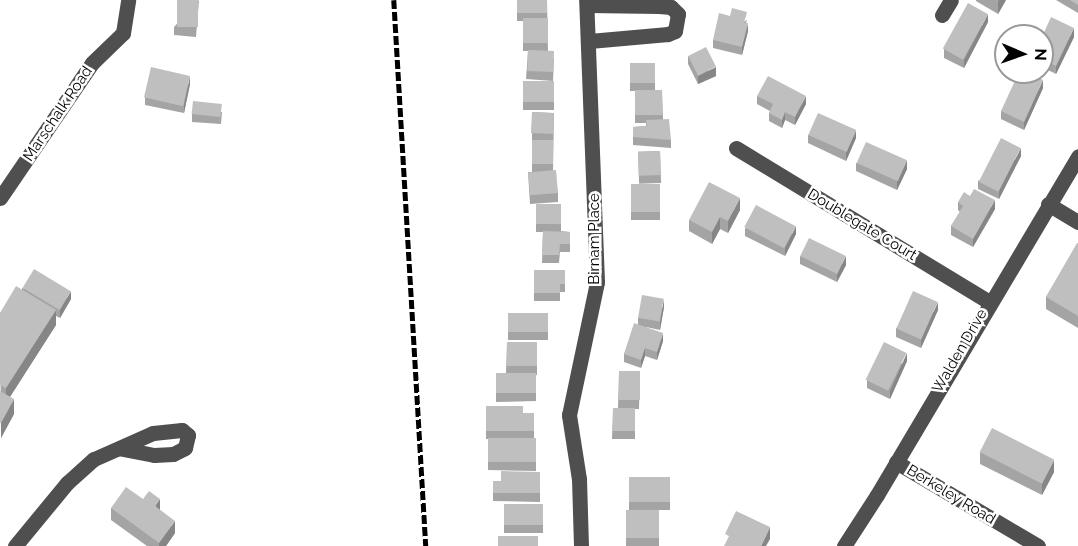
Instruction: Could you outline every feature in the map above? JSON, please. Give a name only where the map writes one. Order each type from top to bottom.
[{"type":"street","name":"Marschalk Road","points":[[0,198],[92,63],[123,33],[128,0]]},
{"type":"street","points":[[942,15],[951,0]]},
{"type":"street","points":[[586,2],[671,7],[678,14],[675,31],[668,34],[589,41]]},
{"type":"street","name":"Birnam Place","points":[[581,546],[579,479],[569,415],[597,282],[586,2]]},
{"type":"street","name":"Doublegate Court","points":[[736,148],[989,302]]},
{"type":"street","name":"Walden Drive","points":[[844,546],[1078,156]]},
{"type":"street","points":[[1048,204],[1078,222]]},
{"type":"street","points":[[15,546],[66,483],[94,459],[123,449]]},
{"type":"street","name":"Berkeley Road","points":[[896,462],[1038,546]]},
{"type":"building","points":[[177,0],[198,0],[198,27],[177,27]]},
{"type":"building","points":[[517,0],[547,0],[547,13],[517,13]]},
{"type":"building","points":[[968,3],[988,14],[963,60],[943,48]]},
{"type":"building","points":[[732,8],[747,12],[744,23],[748,23],[742,47],[713,40],[719,13],[730,16]]},
{"type":"building","points":[[1051,17],[1074,28],[1056,66],[1054,65],[1054,24],[1048,24]]},
{"type":"building","points":[[523,18],[548,18],[548,43],[523,43]]},
{"type":"building","points":[[706,47],[716,67],[698,76],[688,56]]},
{"type":"building","points":[[528,50],[554,51],[553,72],[527,71]]},
{"type":"building","points":[[630,63],[655,63],[655,83],[630,83]]},
{"type":"building","points":[[151,67],[190,76],[183,106],[144,97]]},
{"type":"building","points":[[768,76],[806,96],[795,117],[785,112],[782,120],[769,113],[773,104],[757,96]]},
{"type":"building","points":[[523,81],[554,81],[554,102],[523,102]]},
{"type":"building","points":[[1013,84],[1041,84],[1024,122],[1001,111]]},
{"type":"building","points":[[635,90],[662,90],[662,115],[635,115]]},
{"type":"building","points":[[193,101],[222,104],[220,117],[192,114]]},
{"type":"building","points":[[532,112],[554,113],[553,134],[531,133]]},
{"type":"building","points":[[818,113],[856,130],[847,152],[808,135]]},
{"type":"building","points":[[669,119],[671,140],[633,137],[633,127],[647,126],[646,120]]},
{"type":"building","points":[[1001,138],[1021,148],[998,192],[979,182]]},
{"type":"building","points":[[532,140],[553,140],[553,164],[532,164]]},
{"type":"building","points":[[866,142],[907,160],[898,181],[857,163]]},
{"type":"building","points":[[660,151],[661,175],[639,176],[638,152]]},
{"type":"building","points":[[556,170],[558,193],[530,195],[528,172]]},
{"type":"building","points":[[709,182],[740,198],[728,221],[720,217],[712,232],[689,220]]},
{"type":"building","points":[[631,184],[660,184],[660,212],[631,212]]},
{"type":"building","points":[[974,189],[995,200],[973,239],[951,226],[963,206],[958,202],[964,192],[970,196]]},
{"type":"building","points":[[536,204],[561,204],[561,224],[536,224]]},
{"type":"building","points":[[756,205],[796,226],[784,248],[744,227]]},
{"type":"building","points":[[543,231],[570,232],[570,244],[560,244],[559,255],[542,255]]},
{"type":"building","points":[[809,238],[846,256],[837,274],[800,256]]},
{"type":"building","points":[[1078,243],[1078,316],[1046,297]]},
{"type":"building","points":[[34,269],[71,291],[60,310],[23,288]]},
{"type":"building","points":[[534,270],[565,270],[565,284],[560,284],[560,293],[534,293]]},
{"type":"building","points":[[16,286],[56,310],[6,388],[0,385],[0,313]]},
{"type":"building","points":[[913,291],[938,302],[921,339],[896,328]]},
{"type":"building","points":[[642,295],[664,299],[660,321],[638,318]]},
{"type":"building","points":[[508,313],[548,313],[548,332],[508,332]]},
{"type":"building","points":[[634,323],[663,333],[657,352],[645,348],[641,360],[624,354]]},
{"type":"building","points":[[507,342],[537,342],[537,366],[507,366]]},
{"type":"building","points":[[884,342],[906,353],[888,391],[866,380]]},
{"type":"building","points":[[619,371],[640,371],[640,400],[619,400]]},
{"type":"building","points":[[496,373],[536,373],[536,393],[496,393]]},
{"type":"building","points":[[0,391],[14,399],[1,423],[0,423]]},
{"type":"building","points":[[486,406],[523,406],[523,413],[534,413],[534,431],[486,431]]},
{"type":"building","points":[[613,408],[635,408],[635,431],[613,431]]},
{"type":"building","points":[[992,428],[1054,460],[1042,484],[980,452]]},
{"type":"building","points":[[488,438],[536,438],[536,462],[488,462]]},
{"type":"building","points":[[501,471],[540,472],[540,493],[493,493],[493,481],[501,481]]},
{"type":"building","points":[[629,477],[670,477],[670,502],[629,502]]},
{"type":"building","points":[[126,487],[143,499],[149,491],[160,499],[155,506],[175,521],[159,543],[111,508]]},
{"type":"building","points":[[504,504],[543,504],[543,525],[504,525]]},
{"type":"building","points":[[626,510],[659,510],[659,538],[626,538]]},
{"type":"building","points":[[736,511],[770,527],[761,546],[724,546],[729,536],[725,534]]},
{"type":"building","points":[[498,536],[538,536],[538,546],[498,546]]},
{"type":"railway","points":[[394,0],[426,546]]}]
